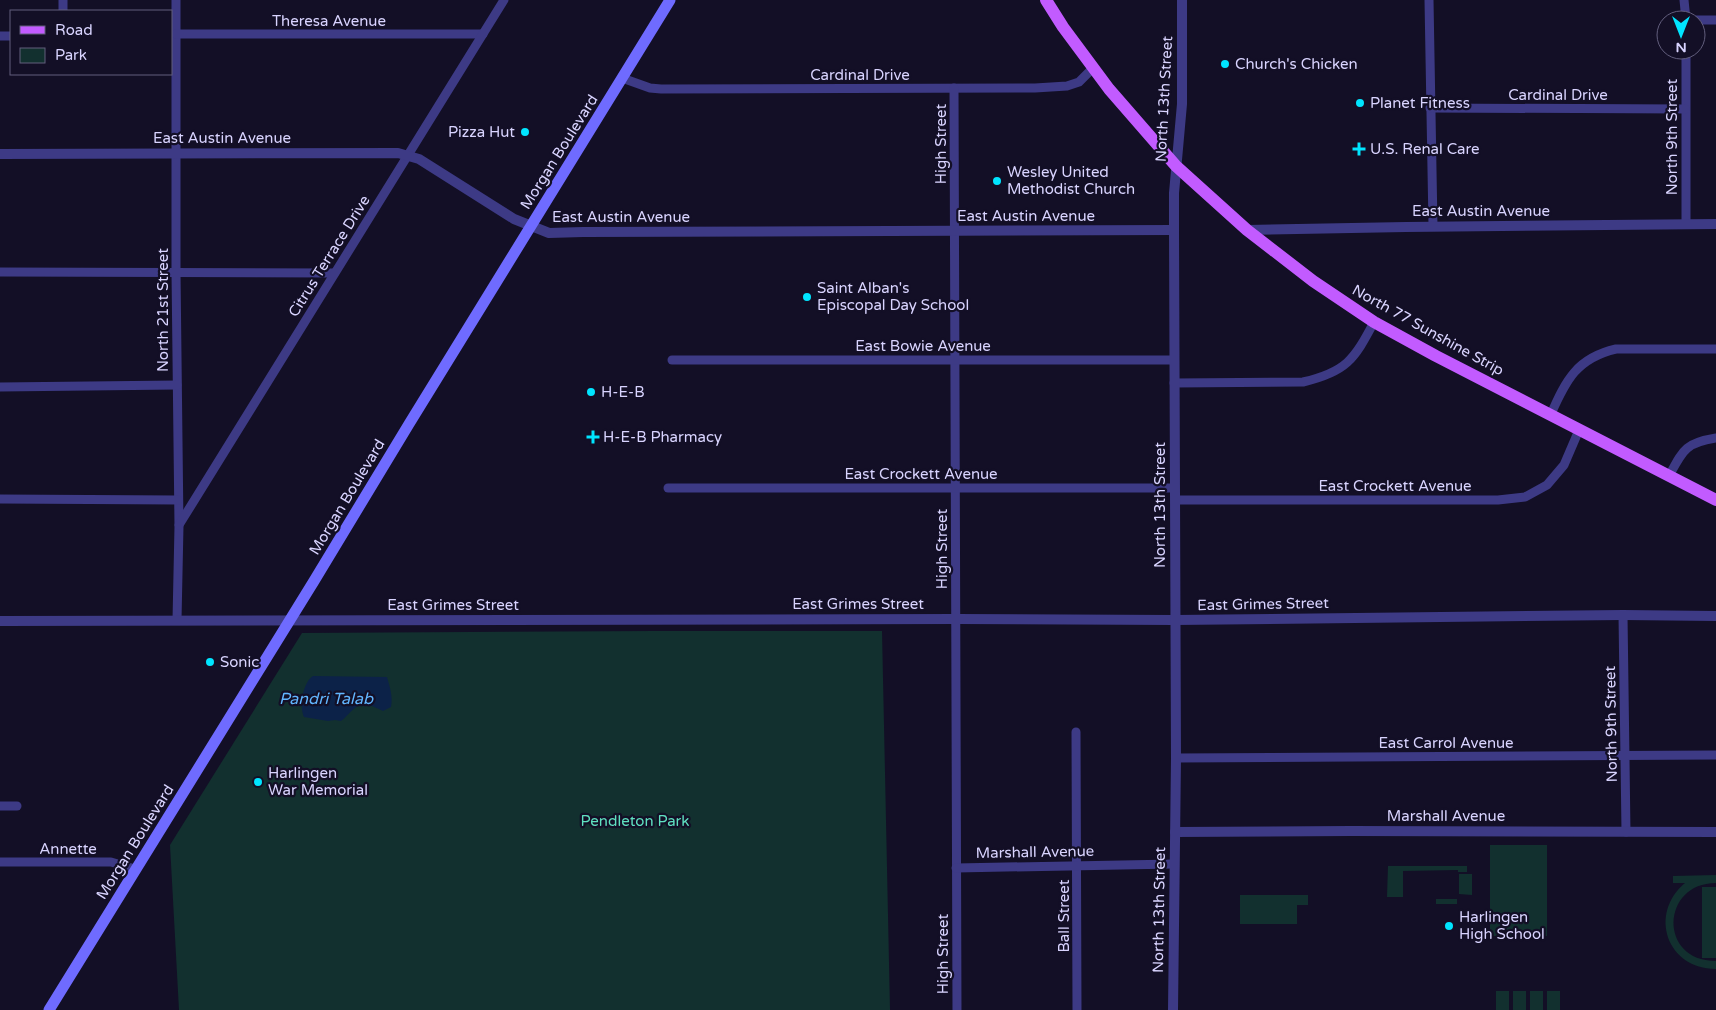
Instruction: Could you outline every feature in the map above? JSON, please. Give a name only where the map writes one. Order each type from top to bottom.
[{"type":"main road","name":"Morgan Boulevard","points":[[49,1010],[134,869],[290,621],[670,0]]},
{"type":"main road","name":"North 77 Sunshine Strip","points":[[1046,0],[1093,68],[1176,166],[1247,230],[1312,281],[1374,322],[1436,356],[1716,500]]},
{"type":"street","name":"North 21st Street","points":[[176,0],[177,620]]},
{"type":"street","name":"Citrus Terrace Drive","points":[[178,526],[504,0]]},
{"type":"street","name":"North 13th Street","points":[[1173,1010],[1176,758],[1174,230],[1176,166],[1182,104],[1182,0]]},
{"type":"street","points":[[1429,0],[1433,226]]},
{"type":"street","name":"Theresa Avenue","points":[[176,34],[483,34]]},
{"type":"street","name":"North 9th Street","points":[[1686,60],[1686,224]]},
{"type":"street","name":"Cardinal Drive","points":[[622,78],[650,88],[661,89],[1035,88],[1067,86],[1079,82],[1093,68]]},
{"type":"street","name":"High Street","points":[[954,88],[957,1010]]},
{"type":"street","name":"Cardinal Drive","points":[[1430,108],[1685,109]]},
{"type":"street","name":"East Austin Avenue","points":[[0,154],[398,154],[419,159],[514,219],[549,233],[1174,230]]},
{"type":"street","name":"East Austin Avenue","points":[[1247,230],[1433,226],[1716,224]]},
{"type":"street","points":[[0,272],[334,273]]},
{"type":"street","points":[[1174,383],[1303,382],[1323,378],[1338,371],[1351,360],[1374,322]]},
{"type":"street","points":[[1551,414],[1563,386],[1576,370],[1601,353],[1616,349],[1716,349]]},
{"type":"street","name":"East Bowie Avenue","points":[[672,360],[1174,360]]},
{"type":"street","points":[[0,387],[177,386]]},
{"type":"street","name":"East Crockett Avenue","points":[[1175,500],[1498,500],[1524,498],[1546,485],[1564,466],[1580,430]]},
{"type":"street","points":[[1668,476],[1688,446],[1700,441],[1716,438]]},
{"type":"street","name":"East Crockett Avenue","points":[[668,488],[1175,488]]},
{"type":"street","points":[[0,499],[178,500]]},
{"type":"street","name":"North 9th Street","points":[[1624,615],[1626,832]]},
{"type":"street","name":"East Grimes Street","points":[[0,621],[1175,620],[1624,615],[1716,616]]},
{"type":"street","name":"Ball Street","points":[[1076,732],[1078,1010]]},
{"type":"street","name":"East Carrol Avenue","points":[[1176,758],[1716,756]]},
{"type":"street","points":[[0,806],[17,806]]},
{"type":"street","name":"Marshall Avenue","points":[[1175,832],[1351,830],[1716,832]]},
{"type":"street","name":"Annette","points":[[0,862],[111,862],[134,869]]},
{"type":"street","name":"Marshall Avenue","points":[[956,868],[1174,864]]},
{"type":"green space","name":"Pendleton Park","points":[[882,631],[890,1010],[179,1010],[170,845],[302,633]]},
{"type":"green space","points":[[1490,845],[1547,845],[1547,936],[1490,936]]},
{"type":"green space","points":[[1388,866],[1467,866],[1467,872],[1458,872],[1458,870],[1403,871],[1403,897],[1387,897]]},
{"type":"green space","points":[[1459,874],[1472,874],[1472,895],[1459,894]]},
{"type":"green space","points":[[1716,875],[1716,883],[1698,886],[1685,895],[1677,908],[1674,922],[1676,936],[1684,949],[1697,958],[1716,961],[1716,969],[1699,967],[1685,960],[1675,950],[1668,938],[1666,924],[1667,910],[1674,896],[1685,883],[1673,883],[1673,876]]},
{"type":"green space","points":[[1702,887],[1716,887],[1716,958],[1702,958]]},
{"type":"green space","points":[[1240,895],[1308,895],[1308,905],[1297,905],[1297,924],[1240,924]]},
{"type":"green space","points":[[1436,899],[1457,899],[1457,904],[1436,904]]},
{"type":"green space","points":[[1496,991],[1509,991],[1509,1010],[1496,1010]]},
{"type":"green space","points":[[1513,991],[1526,991],[1526,1010],[1513,1010]]},
{"type":"green space","points":[[1530,991],[1543,991],[1543,1010],[1530,1010]]},
{"type":"green space","points":[[1547,991],[1560,991],[1560,1010],[1547,1010]]},
{"type":"water","name":"Pandri Talab","points":[[313,676],[387,677],[392,703],[391,707],[383,711],[370,705],[360,705],[341,721],[304,717],[302,707],[304,689]]},
{"type":"place","name":"Church's Chicken","points":[[1225,64]]},
{"type":"place","name":"Planet Fitness","points":[[1360,103]]},
{"type":"place","name":"Pizza Hut","points":[[525,132]]},
{"type":"place","name":"U.S. Renal Care","points":[[1359,149]]},
{"type":"place","name":"Wesley United Methodist Church","points":[[997,181]]},
{"type":"place","name":"Saint Alban's Episcopal Day School","points":[[807,297]]},
{"type":"place","name":"H-E-B","points":[[591,392]]},
{"type":"place","name":"H-E-B Pharmacy","points":[[593,437]]},
{"type":"place","name":"Sonic","points":[[210,662]]},
{"type":"place","name":"Harlingen War Memorial","points":[[258,782]]},
{"type":"place","name":"Harlingen High School","points":[[1449,926]]}]
